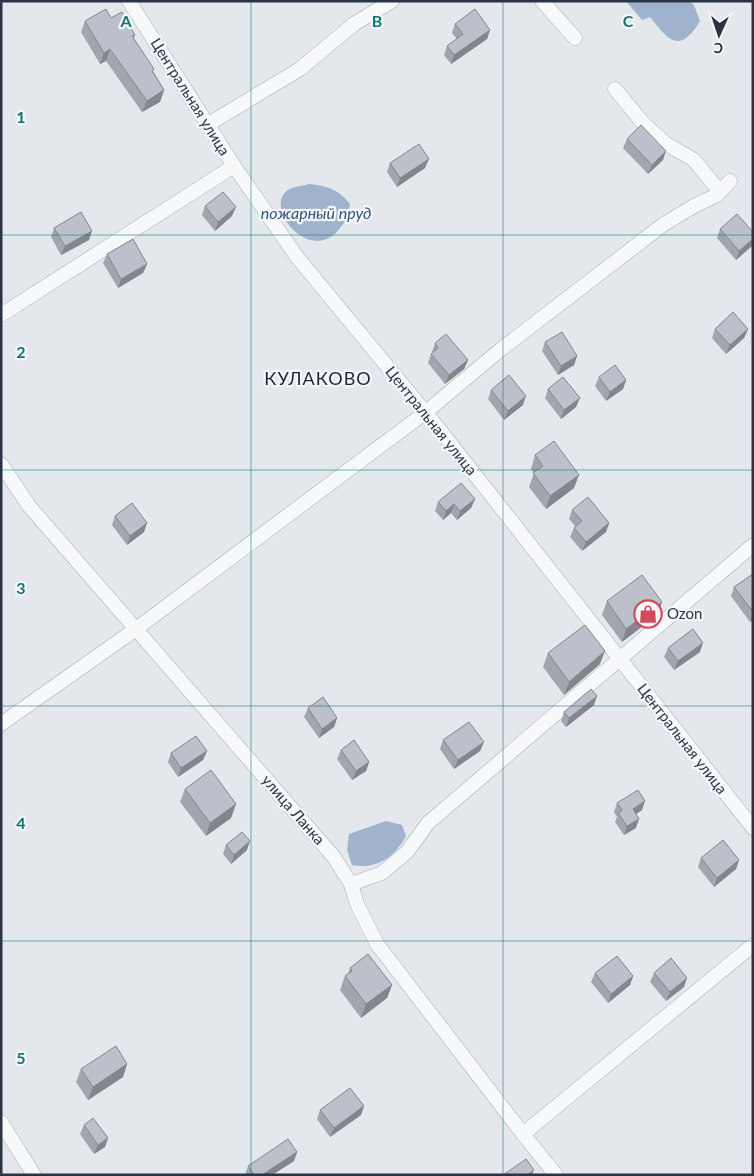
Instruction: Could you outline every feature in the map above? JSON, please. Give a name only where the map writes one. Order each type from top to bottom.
[{"type":"street","name":"Центральная улица","points":[[129,1],[207,125],[297,257],[361,337],[426,412],[753,828]]},
{"type":"street","points":[[207,125],[300,69],[354,24],[392,1]]},
{"type":"street","points":[[542,1],[575,38]]},
{"type":"street","points":[[615,89],[643,123],[665,143],[694,160],[720,192]]},
{"type":"street","points":[[1,315],[234,166]]},
{"type":"street","points":[[1,724],[136,629],[426,412],[500,350],[664,224],[720,192],[730,181]]},
{"type":"street","name":"улица Ланка","points":[[1,464],[29,506],[333,856],[352,884],[356,904],[377,944],[556,1175]]},
{"type":"street","points":[[352,884],[382,873],[407,852],[428,822],[753,545]]},
{"type":"street","points":[[523,1134],[753,945]]},
{"type":"street","points":[[1,1122],[34,1175]]},
{"type":"water","points":[[626,1],[689,1],[694,5],[700,21],[693,32],[686,38],[680,41],[674,40],[668,37],[650,17],[642,20]]},
{"type":"water","name":"пожарный пруд","points":[[309,184],[332,189],[350,204],[348,214],[340,228],[328,238],[315,241],[303,237],[292,229],[281,207],[282,197],[290,189]]},
{"type":"water","points":[[386,821],[402,825],[406,836],[402,843],[390,856],[377,864],[369,866],[352,865],[347,850],[349,834]]},
{"type":"building","points":[[106,9],[111,18],[122,12],[135,35],[132,36],[154,69],[152,71],[164,90],[147,101],[110,49],[104,53],[85,21]]},
{"type":"building","points":[[475,9],[490,30],[454,55],[447,46],[463,34],[455,24]]},
{"type":"building","points":[[641,125],[666,151],[652,165],[627,139]]},
{"type":"building","points":[[419,144],[429,159],[400,178],[390,163]]},
{"type":"building","points":[[223,192],[236,207],[218,222],[205,206]]},
{"type":"building","points":[[81,212],[92,231],[65,246],[54,228]]},
{"type":"building","points":[[737,214],[753,232],[753,239],[739,251],[720,229]]},
{"type":"building","points":[[133,239],[147,264],[121,279],[107,254]]},
{"type":"building","points":[[733,312],[748,329],[730,345],[715,329]]},
{"type":"building","points":[[562,332],[577,356],[561,366],[545,342]]},
{"type":"building","points":[[446,334],[468,360],[449,375],[431,354],[438,348],[435,343]]},
{"type":"building","points":[[615,365],[626,380],[610,392],[599,377]]},
{"type":"building","points":[[509,375],[526,396],[508,411],[491,390]]},
{"type":"building","points":[[563,377],[580,398],[564,410],[548,389]]},
{"type":"building","points":[[554,441],[579,475],[550,496],[533,473],[543,466],[535,455]]},
{"type":"building","points":[[461,483],[475,499],[460,511],[454,504],[446,511],[438,502]]},
{"type":"building","points":[[588,497],[609,523],[586,542],[574,528],[582,521],[572,510]]},
{"type":"building","points":[[132,503],[147,523],[130,536],[115,516]]},
{"type":"building","points":[[753,574],[753,612],[734,587]]},
{"type":"building","points":[[642,575],[662,602],[626,629],[607,601]]},
{"type":"building","points":[[585,625],[605,651],[569,682],[548,653]]},
{"type":"building","points":[[693,629],[703,643],[678,661],[668,648]]},
{"type":"building","points":[[591,689],[597,696],[569,718],[564,712]]},
{"type":"building","points":[[323,697],[337,718],[322,729],[308,708]]},
{"type":"building","points":[[469,722],[484,742],[458,760],[443,740]]},
{"type":"building","points":[[196,736],[207,751],[181,768],[171,753]]},
{"type":"building","points":[[354,740],[369,762],[356,771],[341,750]]},
{"type":"building","points":[[211,770],[236,804],[210,823],[185,789]]},
{"type":"building","points":[[638,790],[645,801],[633,809],[639,819],[627,826],[618,813],[622,810],[617,803]]},
{"type":"building","points":[[242,832],[250,841],[234,855],[226,845]]},
{"type":"building","points":[[723,840],[739,860],[717,878],[701,858]]},
{"type":"building","points":[[368,954],[392,985],[366,1004],[345,976],[352,971],[350,968]]},
{"type":"building","points":[[617,956],[633,976],[611,994],[595,973]]},
{"type":"building","points":[[671,958],[687,978],[670,992],[654,973]]},
{"type":"building","points":[[116,1046],[127,1064],[93,1087],[81,1069]]},
{"type":"building","points":[[350,1088],[364,1106],[334,1128],[320,1110]]},
{"type":"building","points":[[93,1118],[108,1138],[98,1145],[84,1125]]},
{"type":"building","points":[[288,1139],[297,1152],[262,1175],[254,1175],[248,1166]]},
{"type":"building","points":[[526,1159],[534,1170],[527,1175],[503,1175]]},
{"type":"place","name":"Ozon","points":[[648,614]]},
{"type":"district","name":"КУЛАКОВО","points":[[318,379]]}]
